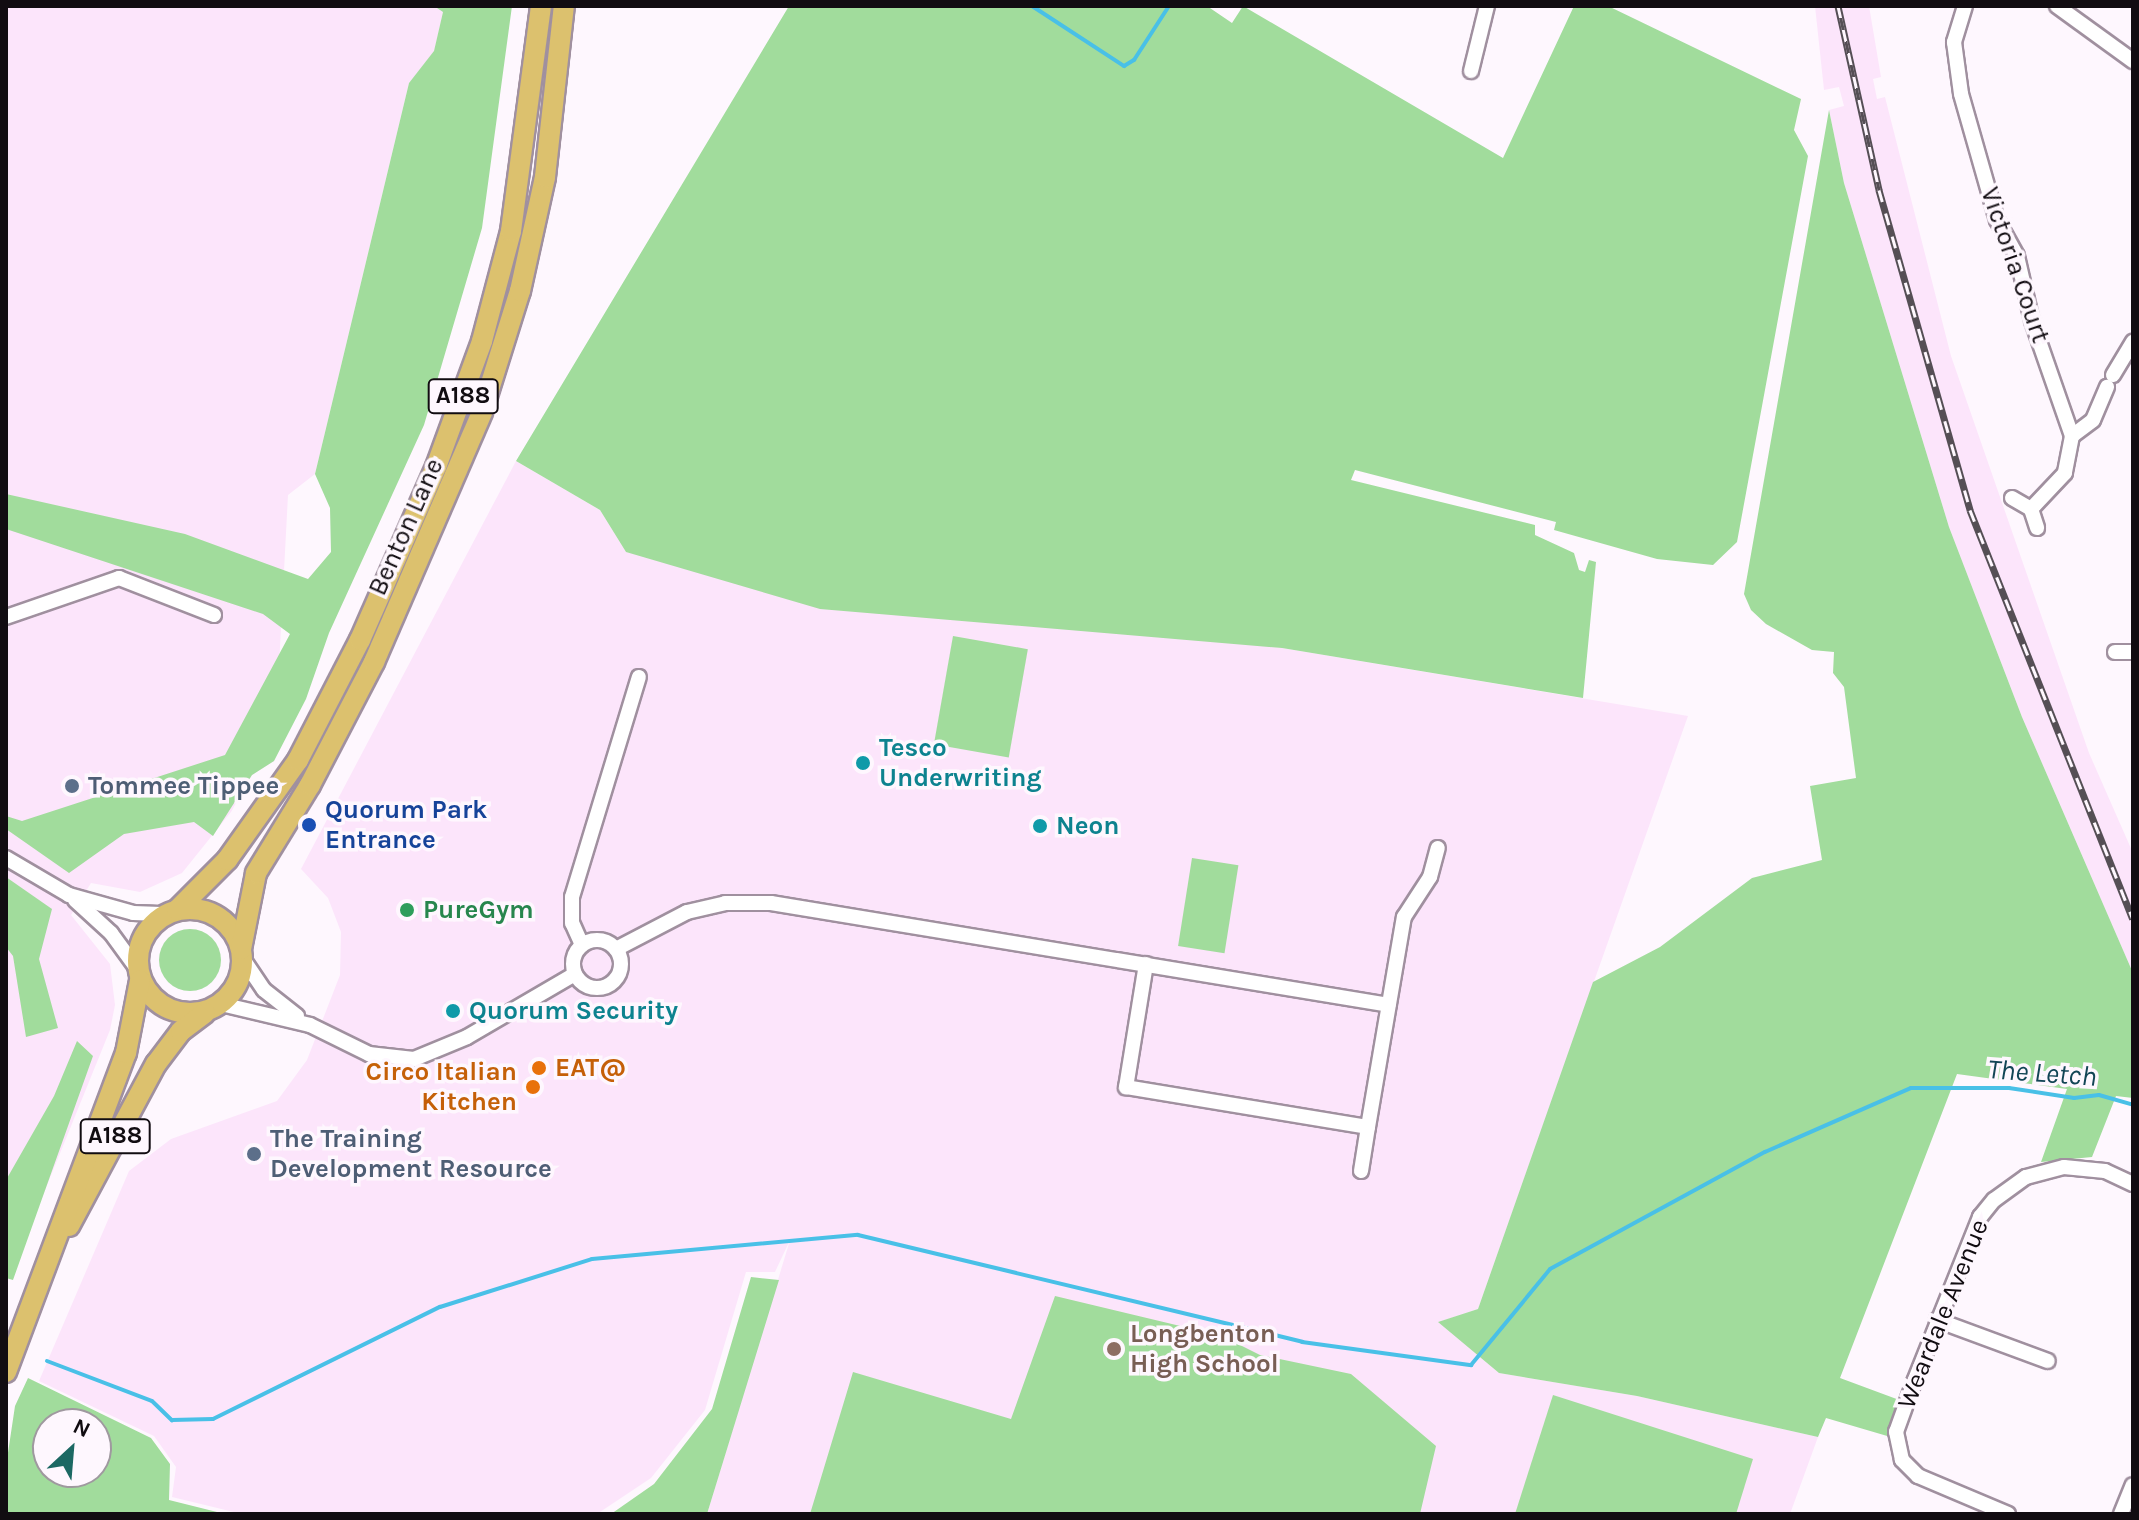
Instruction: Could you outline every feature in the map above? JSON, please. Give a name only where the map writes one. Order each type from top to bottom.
[{"type":"main road","name":"Benton Lane","points":[[173,912],[227,860],[298,760],[360,640],[436,467],[482,341],[511,231],[534,91],[541,6]]},
{"type":"main road","name":"Benton Lane","points":[[242,954],[256,873],[310,785],[374,662],[482,412],[520,291],[545,177],[564,6]]},
{"type":"main road","points":[[173,912],[215,916],[242,954]]},
{"type":"main road","name":"A188","points":[[6,1372],[42,1280],[68,1195],[126,1053],[146,935],[173,912]]},
{"type":"main road","name":"A188","points":[[42,1280],[156,1064],[181,1031],[216,1007],[239,980],[242,954]]},
{"type":"main road","points":[[139,975],[165,1007],[185,1013],[216,1007]]},
{"type":"street","name":"Victoria Court","points":[[1965,6],[1954,42],[1961,94],[1997,220],[2017,256],[2032,321],[2072,436]]},
{"type":"street","points":[[2057,6],[2133,61]]},
{"type":"street","points":[[1471,71],[1483,7]]},
{"type":"street","points":[[2031,509],[2065,473],[2072,436],[2093,420],[2110,381],[2133,342]]},
{"type":"street","points":[[2012,498],[2031,509],[2037,528]]},
{"type":"street","points":[[6,617],[119,578],[214,615]]},
{"type":"street","points":[[2115,652],[2133,652]]},
{"type":"street","points":[[582,945],[572,923],[572,897],[639,677]]},
{"type":"street","points":[[1361,1171],[1407,906],[1430,877],[1438,848]]},
{"type":"street","points":[[6,858],[69,895],[111,933],[139,975]]},
{"type":"street","points":[[69,895],[133,913],[173,912]]},
{"type":"street","points":[[616,949],[687,912],[753,902],[1389,1005]]},
{"type":"street","points":[[601,940],[616,949],[620,970],[606,985],[589,986],[575,974],[574,955],[582,945],[601,940]]},
{"type":"street","points":[[242,954],[264,990],[310,1025],[369,1054],[414,1059],[467,1037],[575,974]]},
{"type":"street","points":[[1146,964],[1126,1087],[1368,1127]]},
{"type":"street","points":[[216,1007],[310,1025]]},
{"type":"street","name":"Weardale Avenue","points":[[2008,1514],[1918,1476],[1902,1460],[1896,1432],[1937,1320],[1980,1217],[2011,1186],[2064,1167],[2105,1171],[2133,1184]]},
{"type":"street","points":[[1937,1320],[2048,1361]]},
{"type":"street","points":[[2121,1514],[2133,1485]]},
{"type":"shaded area","points":[[6,6],[434,6],[443,12],[434,52],[409,83],[315,474],[288,495],[274,761],[252,775],[231,812],[182,873],[140,892],[91,883],[71,915],[110,964],[115,1005],[110,1030],[24,1242],[6,1241]]},
{"type":"shaded area","points":[[1815,6],[1869,6],[1881,77],[1873,79],[1877,99],[1885,97],[1951,356],[2089,753],[2133,853],[2133,973],[2022,717],[1949,527],[1844,183],[1829,110],[1844,106],[1839,87],[1824,90]]},
{"type":"shaded area","points":[[516,461],[600,510],[626,552],[1282,648],[1688,716],[1478,1309],[1439,1322],[1499,1373],[1637,1396],[1818,1437],[1790,1514],[707,1514],[790,1240],[775,1272],[746,1272],[705,1410],[651,1478],[597,1514],[242,1514],[172,1497],[176,1467],[154,1436],[112,1416],[112,1408],[95,1408],[39,1381],[129,1171],[171,1139],[277,1101],[307,1060],[340,975],[341,932],[328,898],[301,869]]},
{"type":"green space","points":[[434,6],[512,6],[482,228],[424,425],[329,633],[306,699],[274,761],[252,775],[213,836],[194,822],[124,834],[69,873],[6,829],[6,816],[22,821],[225,755],[290,634],[263,614],[6,529],[6,494],[185,534],[308,579],[331,552],[330,508],[315,474],[409,83],[434,51],[443,12]]},
{"type":"green space","points":[[789,6],[1207,6],[1232,23],[1243,6],[1503,158],[1574,6],[1608,6],[1801,99],[1794,130],[1808,156],[1737,542],[1713,565],[1657,559],[1554,530],[1556,522],[1355,470],[1351,480],[1535,525],[1535,535],[1574,553],[1579,570],[1585,572],[1589,560],[1596,562],[1583,698],[1282,648],[820,609],[626,552],[600,510],[516,461]]},
{"type":"green space","points":[[1829,110],[1844,183],[1949,527],[2022,717],[2133,973],[2133,1098],[2116,1096],[2092,1157],[2041,1162],[2067,1089],[1957,1074],[1840,1378],[1902,1401],[1894,1438],[1826,1418],[1818,1437],[1637,1396],[1499,1373],[1438,1322],[1478,1309],[1593,982],[1660,947],[1752,878],[1822,860],[1810,786],[1856,778],[1844,687],[1833,673],[1834,652],[1812,650],[1766,624],[1751,610],[1744,594]]},
{"type":"green space","points":[[953,636],[1028,649],[1009,758],[934,744]]},
{"type":"green space","points":[[1192,858],[1238,865],[1224,953],[1178,946]]},
{"type":"green space","points":[[6,877],[52,909],[39,959],[58,1028],[26,1037],[13,956],[6,947]]},
{"type":"green space","points":[[190,929],[202,931],[212,938],[219,948],[219,972],[212,982],[202,989],[190,991],[178,989],[168,982],[161,972],[159,960],[161,948],[168,938],[178,931]]},
{"type":"green space","points":[[77,1041],[93,1056],[13,1280],[6,1278],[6,1180],[54,1096]]},
{"type":"green space","points":[[751,1277],[779,1280],[707,1514],[611,1514],[654,1484],[712,1409]]},
{"type":"green space","points":[[1055,1296],[1222,1336],[1260,1355],[1351,1374],[1436,1446],[1420,1514],[810,1514],[853,1372],[1011,1419]]},
{"type":"green space","points":[[28,1378],[90,1408],[32,1408],[32,1488],[112,1488],[112,1419],[151,1438],[170,1464],[169,1500],[225,1514],[6,1514],[6,1466],[15,1406]]},
{"type":"green space","points":[[1553,1395],[1753,1459],[1736,1514],[1515,1514]]},
{"type":"waterway","points":[[1032,6],[1124,66],[1134,60],[1169,6]]},
{"type":"waterway","name":"The Letch","points":[[47,1361],[152,1401],[172,1420],[213,1419],[440,1307],[592,1259],[858,1235],[1302,1342],[1471,1365],[1550,1269],[1765,1152],[1911,1088],[2009,1088],[2074,1098],[2099,1095],[2133,1105]]},
{"type":"railway","points":[[1838,6],[1879,190],[1970,510],[2133,919]]},
{"type":"place","name":"Tesco Underwriting","points":[[863,763]]},
{"type":"place","name":"Tommee Tippee","points":[[72,786]]},
{"type":"place","name":"Quorum Park Entrance","points":[[309,825]]},
{"type":"place","name":"Neon","points":[[1040,826]]},
{"type":"place","name":"PureGym","points":[[407,910]]},
{"type":"place","name":"Quorum Security","points":[[453,1011]]},
{"type":"place","name":"EAT@","points":[[539,1068]]},
{"type":"place","name":"Circo Italian Kitchen","points":[[533,1087]]},
{"type":"place","name":"The Training Development Resource","points":[[254,1154]]},
{"type":"place","name":"Longbenton High School","points":[[1114,1349]]}]
